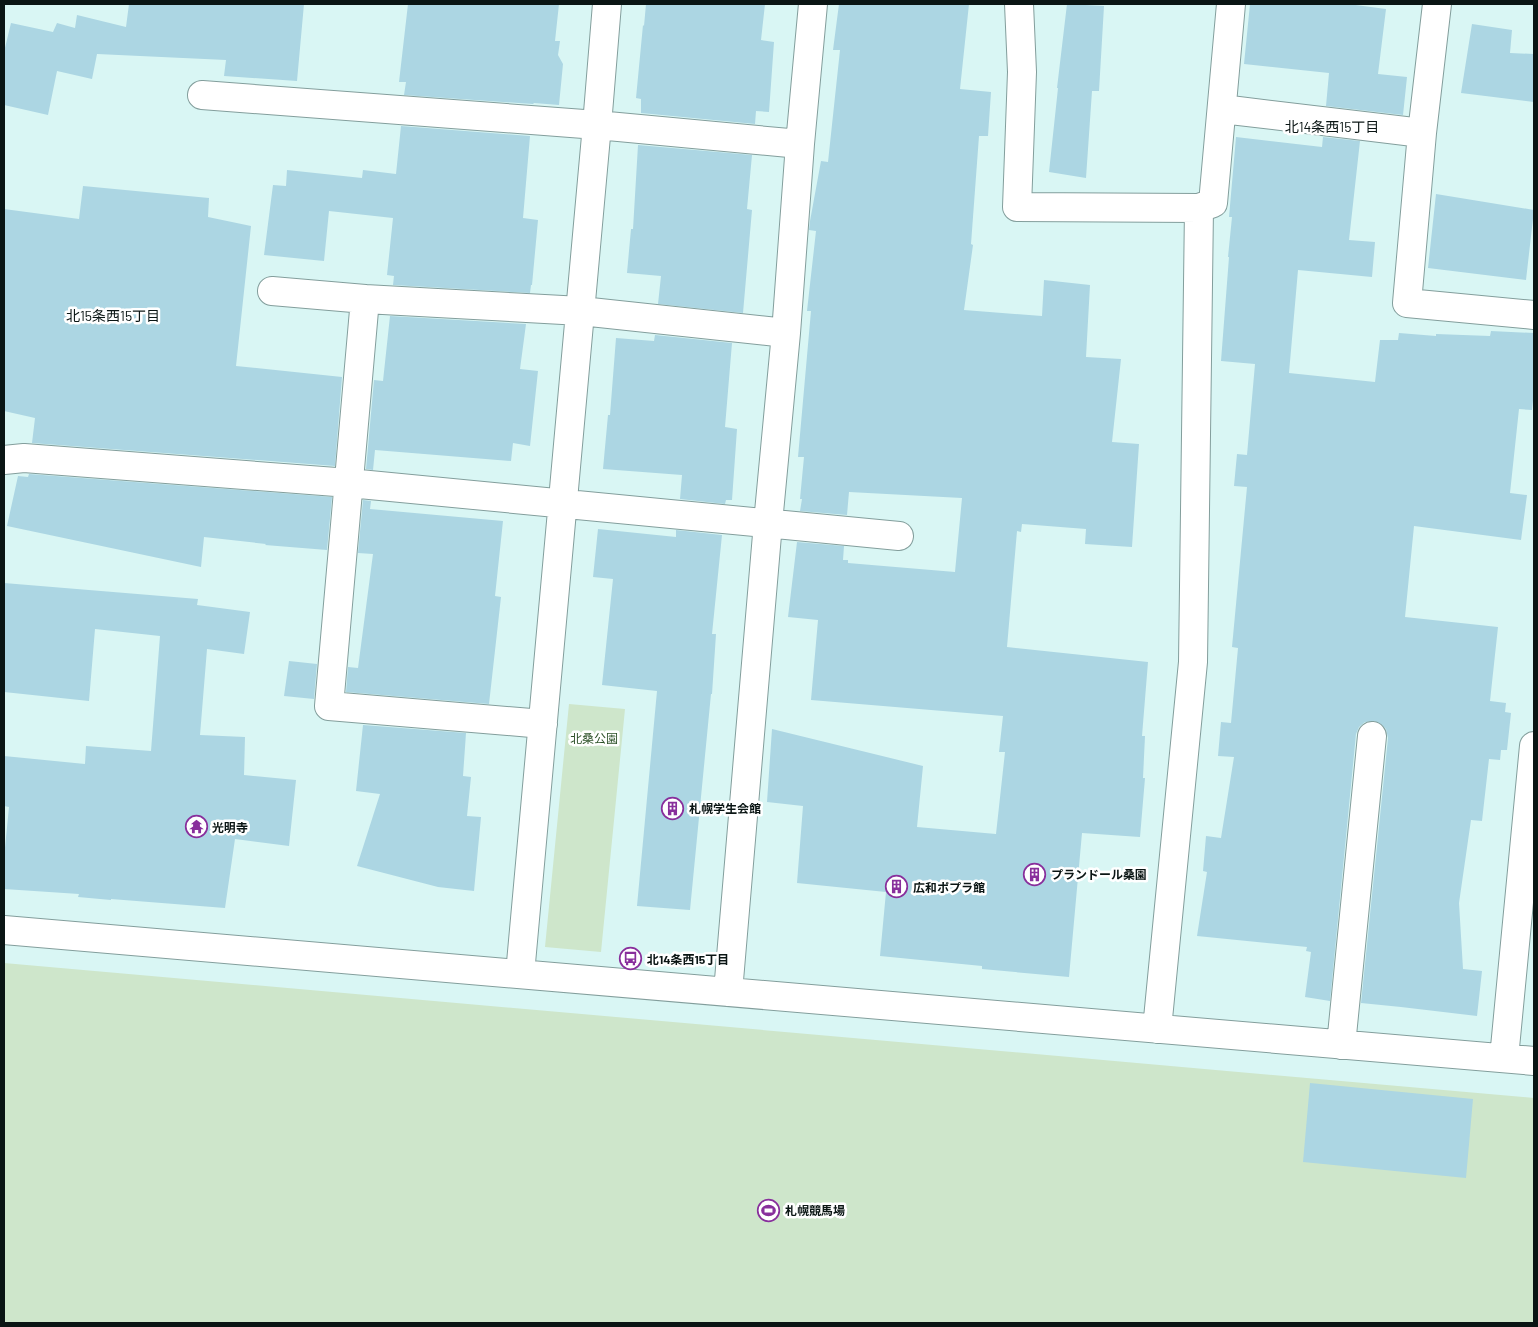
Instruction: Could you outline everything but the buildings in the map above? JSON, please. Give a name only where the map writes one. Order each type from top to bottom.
[{"type":"street","points":[[520,974],[598,125],[607,4]]},
{"type":"street","points":[[728,992],[813,4]]},
{"type":"street","points":[[1019,4],[1022,72],[1017,207],[1199,208],[1212,203],[1231,4]]},
{"type":"street","points":[[1437,4],[1422,133],[1407,303],[1534,315]]},
{"type":"street","points":[[202,95],[598,125],[800,144]]},
{"type":"street","points":[[1222,109],[1422,133]]},
{"type":"street","points":[[1157,1029],[1193,662],[1199,208]]},
{"type":"street","points":[[272,291],[365,300],[581,311],[786,333]]},
{"type":"street","points":[[365,300],[329,706],[543,724]]},
{"type":"street","points":[[4,460],[24,458],[349,483],[899,536]]},
{"type":"street","points":[[1341,1045],[1372,736]]},
{"type":"street","points":[[1504,1058],[1534,746]]},
{"type":"street","points":[[4,930],[1534,1061]]},
{"type":"green space","name":"北桑公園","points":[[569,704],[625,709],[601,952],[545,947]]},
{"type":"green space","name":"札幌競馬場","points":[[4,963],[1534,1098],[1534,1323],[4,1323]]},
{"type":"place","name":"札幌学生会館","points":[[673,808]]},
{"type":"place","name":"光明寺","points":[[196,827]]},
{"type":"place","name":"プランドール桑園","points":[[1035,874]]},
{"type":"place","name":"広和ポプラ館","points":[[897,887]]},
{"type":"place","name":"北14条西15丁目","points":[[631,959]]},
{"type":"place","name":"札幌競馬場","points":[[769,1210]]},
{"type":"district","name":"北14条西15丁目","points":[[1332,126]]},
{"type":"district","name":"北15条西15丁目","points":[[113,315]]}]
